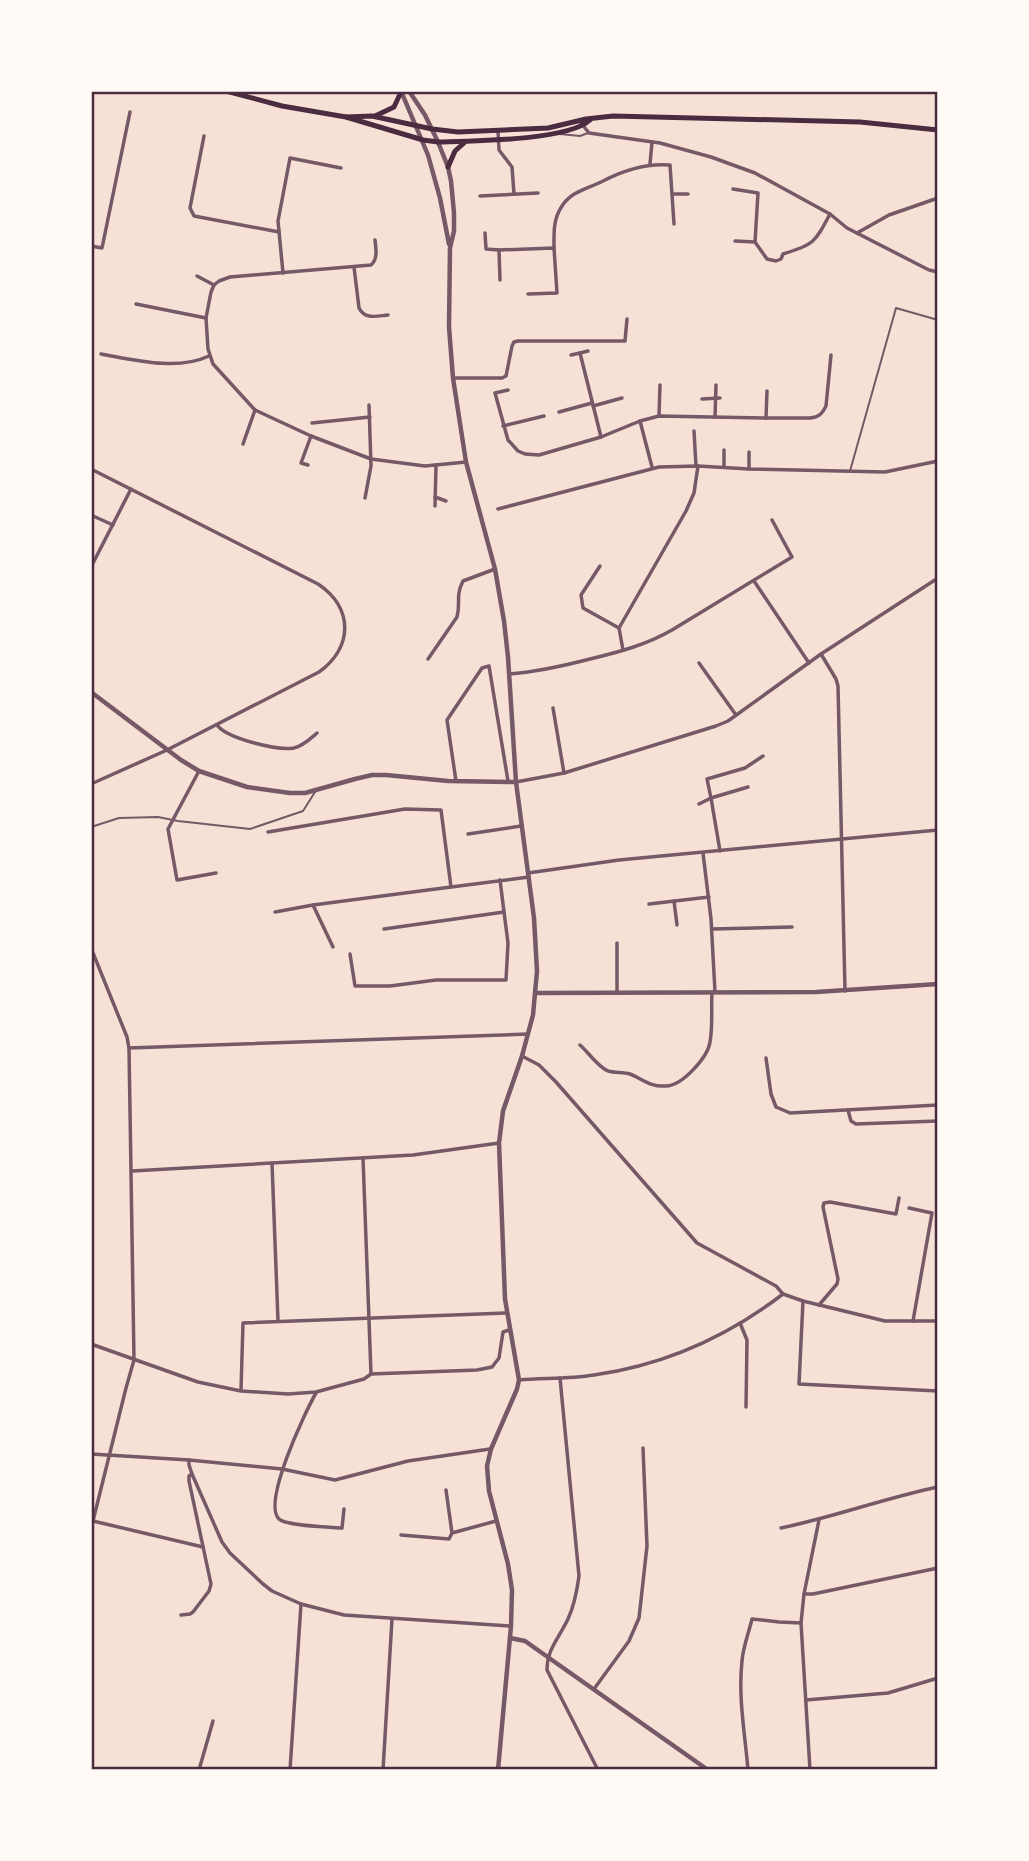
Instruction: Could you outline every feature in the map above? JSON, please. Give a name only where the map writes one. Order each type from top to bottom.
[{"type":"highway","points":[[226,91],[282,106],[346,117],[438,142],[558,134],[591,119],[612,116],[847,121],[938,130]]},
{"type":"highway","points":[[346,117],[382,114],[394,107],[401,91]]},
{"type":"highway","points":[[372,116],[458,132],[548,128],[581,123]]},
{"type":"highway","points":[[448,167],[455,151],[467,141]]},
{"type":"street","points":[[401,91],[423,140],[435,176],[450,248],[449,327],[453,378],[466,462],[495,569],[504,621],[516,782],[537,947],[536,993],[522,1056],[503,1111],[499,1143],[506,1313],[519,1380],[491,1449],[487,1466],[496,1521],[510,1575],[511,1626],[498,1770]]},
{"type":"street","points":[[409,91],[432,129],[448,167],[454,213],[450,248]]},
{"type":"street","points":[[91,246],[102,248],[130,112]]},
{"type":"street","points":[[581,123],[589,133],[652,141],[711,157],[755,173],[830,214],[847,228],[929,270],[938,272]]},
{"type":"street","points":[[498,131],[499,150],[512,167],[513,194]]},
{"type":"street","points":[[204,136],[190,208],[194,216],[279,232]]},
{"type":"street","points":[[650,164],[652,141]]},
{"type":"street","points":[[283,273],[278,221],[290,158],[341,167]]},
{"type":"street","points":[[557,293],[554,248],[556,218],[574,193],[632,168],[650,164],[670,165],[674,224]]},
{"type":"street","points":[[733,189],[758,192],[755,242],[767,259],[776,261],[781,259],[783,254],[807,246],[816,239],[830,214]]},
{"type":"street","points":[[480,196],[538,193]]},
{"type":"street","points":[[673,194],[688,194]]},
{"type":"street","points":[[857,233],[889,215],[938,198]]},
{"type":"street","points":[[485,233],[486,249],[554,248]]},
{"type":"street","points":[[375,240],[375,262],[371,265],[230,277],[219,281],[214,285],[206,318],[209,356],[255,410],[311,436],[371,459],[436,465],[466,462]]},
{"type":"street","points":[[735,241],[755,242]]},
{"type":"street","points":[[499,250],[500,280]]},
{"type":"street","points":[[355,267],[362,314],[388,315]]},
{"type":"street","points":[[197,276],[214,285]]},
{"type":"street","points":[[528,294],[563,293]]},
{"type":"street","points":[[136,304],[206,318]]},
{"type":"street","points":[[453,378],[506,376],[514,342],[625,341],[627,318]]},
{"type":"street","points":[[571,355],[588,351]]},
{"type":"street","points":[[580,353],[601,437]]},
{"type":"street","points":[[101,354],[153,364],[200,361],[209,356]]},
{"type":"street","points":[[508,390],[495,393],[508,440],[519,451],[533,455],[601,437],[659,415],[817,418],[826,406],[831,355]]},
{"type":"street","points":[[659,415],[660,385]]},
{"type":"street","points":[[715,416],[718,398],[716,385]]},
{"type":"street","points":[[766,418],[767,391]]},
{"type":"street","points":[[559,412],[622,398]]},
{"type":"street","points":[[702,399],[718,398]]},
{"type":"street","points":[[365,498],[371,459],[369,405]]},
{"type":"street","points":[[243,444],[255,410]]},
{"type":"street","points":[[503,426],[544,416]]},
{"type":"street","points":[[312,422],[370,417]]},
{"type":"street","points":[[640,421],[652,468]]},
{"type":"street","points":[[623,651],[619,628],[694,493],[697,466],[694,431]]},
{"type":"street","points":[[308,465],[301,463],[311,436]]},
{"type":"street","points":[[724,450],[724,467]]},
{"type":"street","points":[[749,452],[749,469]]},
{"type":"street","points":[[498,509],[652,468],[697,466],[849,472],[896,471],[938,461]]},
{"type":"street","points":[[435,506],[436,465]]},
{"type":"street","points":[[91,470],[318,584],[334,596],[345,621],[344,639],[336,657],[311,677],[167,750],[91,784]]},
{"type":"street","points":[[91,567],[131,489]]},
{"type":"street","points":[[435,497],[446,501]]},
{"type":"street","points":[[91,515],[113,525]]},
{"type":"street","points":[[509,674],[551,669],[623,651],[656,639],[792,557],[772,520]]},
{"type":"street","points":[[600,566],[581,595],[583,608],[619,628]]},
{"type":"street","points":[[428,659],[457,617],[458,591],[463,581],[495,569]]},
{"type":"street","points":[[91,692],[167,750],[200,771],[222,780],[265,791],[316,791],[372,775],[516,782],[564,773],[716,726],[737,716],[821,654],[938,578]]},
{"type":"street","points":[[754,581],[809,663]]},
{"type":"street","points":[[821,654],[838,682],[845,991]]},
{"type":"street","points":[[699,663],[737,716]]},
{"type":"street","points":[[457,781],[447,720],[482,668],[489,666],[508,781]]},
{"type":"street","points":[[552,708],[564,773]]},
{"type":"street","points":[[216,725],[221,731],[262,745],[282,748],[295,747],[317,733]]},
{"type":"street","points":[[720,851],[707,779],[745,768],[764,756]]},
{"type":"street","points":[[200,771],[168,829],[177,880],[216,873]]},
{"type":"street","points":[[699,804],[748,787]]},
{"type":"street","points":[[268,832],[405,809],[441,810],[451,887]]},
{"type":"street","points":[[468,834],[521,826]]},
{"type":"street","points":[[275,912],[620,860],[938,830]]},
{"type":"street","points":[[580,1045],[607,1070],[632,1074],[647,1083],[667,1086],[680,1081],[700,1062],[710,1044],[713,992],[712,929],[703,853]]},
{"type":"street","points":[[350,954],[355,986],[390,986],[436,980],[506,980],[508,943],[500,880]]},
{"type":"street","points":[[649,904],[709,897]]},
{"type":"street","points":[[674,901],[677,925]]},
{"type":"street","points":[[313,905],[333,947]]},
{"type":"street","points":[[384,929],[504,912]]},
{"type":"street","points":[[712,929],[792,927]]},
{"type":"street","points":[[617,943],[617,993]]},
{"type":"street","points":[[91,948],[129,1048],[134,1360],[91,1529]]},
{"type":"street","points":[[536,993],[845,991],[938,984]]},
{"type":"street","points":[[129,1048],[528,1034]]},
{"type":"street","points":[[522,1056],[539,1065],[556,1082],[697,1243],[776,1286],[783,1294],[803,1301],[886,1321],[938,1321]]},
{"type":"street","points":[[766,1058],[771,1094],[776,1107],[790,1113],[938,1105]]},
{"type":"street","points":[[848,1110],[851,1121],[856,1124],[938,1121]]},
{"type":"street","points":[[132,1171],[413,1155],[499,1143]]},
{"type":"street","points":[[363,1158],[371,1374]]},
{"type":"street","points":[[272,1163],[278,1322]]},
{"type":"street","points":[[819,1305],[837,1284],[838,1279],[824,1203],[895,1214],[898,1198]]},
{"type":"street","points":[[909,1208],[932,1213],[914,1321]]},
{"type":"street","points":[[519,1380],[591,1376],[665,1359],[711,1340],[783,1294]]},
{"type":"street","points":[[803,1301],[799,1384],[938,1391]]},
{"type":"street","points":[[241,1391],[243,1323],[506,1313]]},
{"type":"street","points":[[740,1323],[747,1340],[746,1407]]},
{"type":"street","points":[[91,1344],[198,1382],[241,1391],[288,1394],[316,1392],[364,1379],[371,1374],[477,1370],[492,1367],[499,1358],[503,1332],[509,1330]]},
{"type":"street","points":[[560,1378],[579,1576],[574,1604],[547,1657],[547,1670],[598,1770]]},
{"type":"street","points":[[316,1392],[282,1469],[275,1513],[282,1522],[342,1528],[344,1509]]},
{"type":"street","points":[[594,1689],[629,1641],[639,1618],[647,1536],[643,1448]]},
{"type":"street","points":[[91,1454],[282,1469],[335,1479],[408,1461],[491,1449]]},
{"type":"street","points":[[189,1460],[192,1474],[222,1542],[230,1553],[272,1591],[301,1604],[344,1615],[511,1626]]},
{"type":"street","points":[[181,1615],[190,1614],[209,1591],[211,1584],[189,1481],[192,1474]]},
{"type":"street","points":[[780,1528],[938,1487]]},
{"type":"street","points":[[401,1535],[449,1539],[452,1533],[446,1490]]},
{"type":"street","points":[[810,1770],[802,1623],[804,1594],[819,1520]]},
{"type":"street","points":[[93,1521],[203,1547]]},
{"type":"street","points":[[452,1533],[496,1521]]},
{"type":"street","points":[[804,1594],[938,1568]]},
{"type":"street","points":[[290,1770],[301,1604]]},
{"type":"street","points":[[383,1770],[392,1619]]},
{"type":"street","points":[[748,1770],[741,1677],[742,1657],[752,1619],[802,1623]]},
{"type":"street","points":[[510,1639],[525,1641],[708,1770]]},
{"type":"street","points":[[806,1700],[888,1693],[938,1678]]},
{"type":"street","points":[[199,1770],[214,1721]]},
{"type":"lane","points":[[558,134],[580,136],[589,133]]},
{"type":"lane","points":[[849,472],[896,308],[938,320]]},
{"type":"lane","points":[[91,827],[119,818],[158,817],[250,829],[303,811],[316,791]]}]
